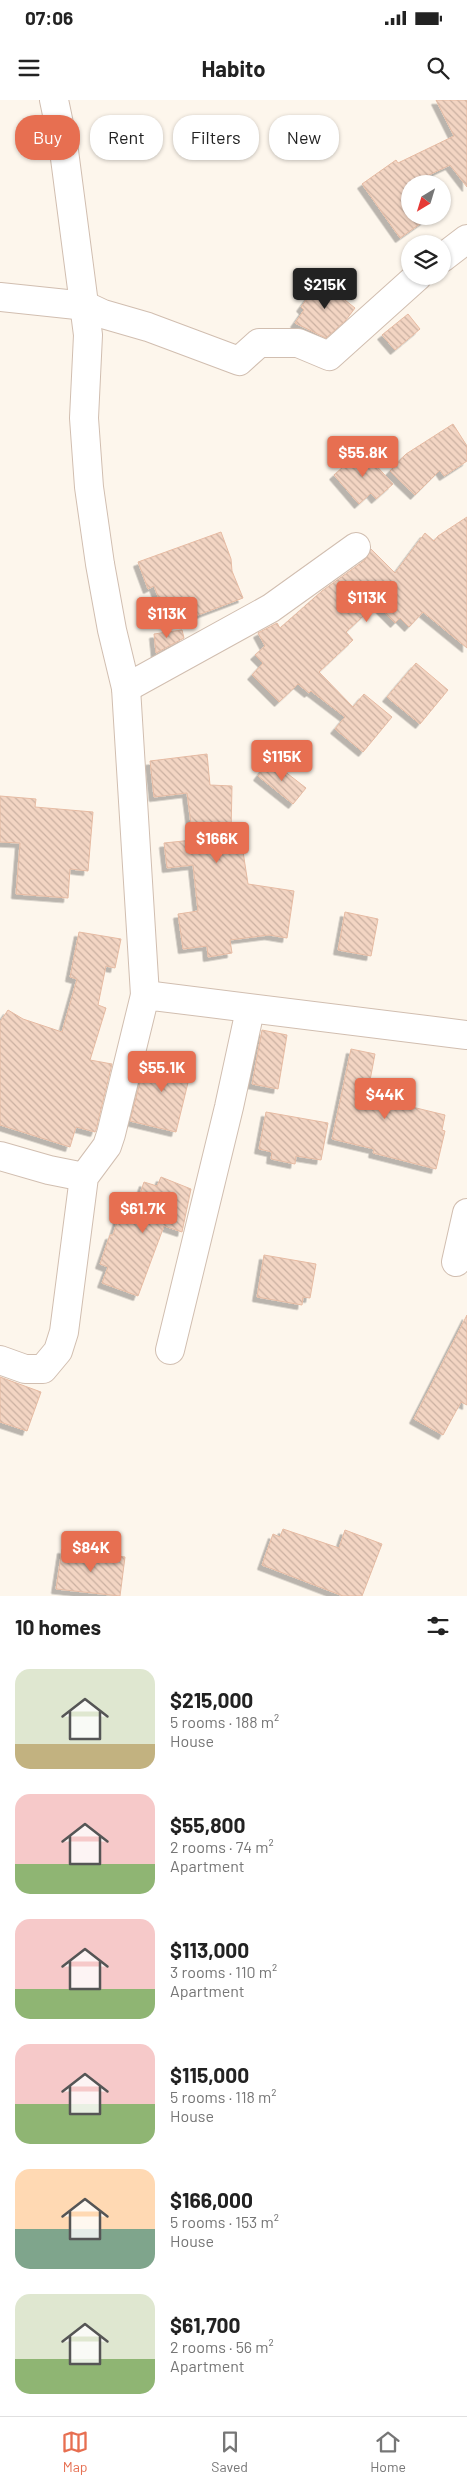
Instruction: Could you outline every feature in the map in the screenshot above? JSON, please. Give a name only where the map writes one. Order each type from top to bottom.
[{"type":"street","points":[[0,1360],[25,1369],[43,1369],[58,1351],[64,1332],[84,1176],[107,1146],[145,995],[126,688],[105,592],[89,487],[84,418],[88,335],[86,306],[63,143],[54,100]]},
{"type":"street","points":[[451,251],[467,239]]},
{"type":"street","points":[[0,296],[86,306],[239,361],[259,343],[276,342],[298,343],[329,356],[408,285]]},
{"type":"street","points":[[126,688],[271,608],[356,547]]},
{"type":"street","points":[[145,995],[250,1010],[467,1035]]},
{"type":"street","points":[[170,1350],[230,1107],[250,1010]]},
{"type":"street","points":[[0,1156],[49,1170],[84,1176]]},
{"type":"street","points":[[456,1262],[467,1213]]},
{"type":"building","points":[[436,100],[467,100],[467,187],[450,165],[429,175],[401,175],[401,225],[418,225],[404,235],[401,235],[400,238],[362,184],[396,160],[398,163],[454,136]]},
{"type":"building","points":[[322,278],[347,297],[345,300],[355,308],[346,320],[326,338],[295,323],[304,310],[301,307]]},
{"type":"building","points":[[408,314],[420,329],[395,350],[382,335]]},
{"type":"building","points":[[453,424],[467,446],[467,461],[444,476],[440,470],[415,495],[390,471],[406,454]]},
{"type":"building","points":[[362,450],[393,484],[376,499],[371,493],[359,504],[334,475]]},
{"type":"building","points":[[467,517],[467,648],[423,612],[409,627],[400,618],[395,623],[376,604],[346,632],[353,640],[319,672],[353,707],[364,694],[392,717],[363,752],[335,729],[345,717],[311,691],[309,693],[298,684],[279,702],[252,675],[263,663],[255,655],[265,646],[258,633],[277,623],[280,628],[322,591],[365,560],[371,549],[395,573],[425,533],[434,541],[438,536]]},
{"type":"building","points":[[221,532],[231,559],[232,571],[243,598],[169,626],[154,586],[148,589],[138,562]]},
{"type":"building","points":[[182,630],[184,638],[156,653],[154,634]]},
{"type":"building","points":[[416,663],[448,690],[420,724],[387,697]]},
{"type":"building","points":[[207,754],[210,785],[232,786],[231,834],[240,832],[248,884],[294,891],[287,938],[269,935],[230,940],[232,953],[208,957],[207,946],[183,949],[178,914],[198,911],[193,865],[167,868],[164,843],[193,840],[187,793],[154,797],[150,761]]},
{"type":"building","points":[[270,760],[306,788],[293,804],[258,776]]},
{"type":"building","points":[[0,796],[36,799],[35,807],[93,812],[88,871],[70,869],[68,898],[16,894],[20,843],[0,842]]},
{"type":"building","points":[[345,912],[378,919],[371,956],[338,950]]},
{"type":"building","points":[[79,932],[121,939],[115,968],[106,966],[98,1005],[106,1008],[90,1060],[112,1064],[96,1130],[95,1132],[76,1127],[70,1147],[0,1125],[0,1022],[8,1010],[23,1019],[62,1032],[77,979],[70,977]]},
{"type":"building","points":[[262,1030],[287,1035],[278,1089],[252,1084]]},
{"type":"building","points":[[351,1049],[375,1054],[367,1096],[445,1115],[442,1130],[445,1131],[436,1169],[373,1153],[374,1149],[332,1139]]},
{"type":"building","points":[[154,1053],[193,1062],[176,1132],[130,1121],[143,1071],[150,1072]]},
{"type":"building","points":[[266,1112],[328,1123],[321,1160],[296,1156],[295,1164],[271,1159],[272,1152],[259,1149]]},
{"type":"building","points":[[161,1177],[191,1189],[182,1232],[164,1226],[138,1296],[102,1283],[108,1267],[100,1264],[119,1216],[131,1220],[144,1182],[157,1186]]},
{"type":"building","points":[[264,1255],[316,1264],[310,1298],[303,1297],[302,1305],[257,1297]]},
{"type":"building","points":[[467,1315],[467,1405],[461,1402],[443,1435],[414,1419]]},
{"type":"building","points":[[0,1377],[41,1392],[27,1431],[0,1422]]},
{"type":"building","points":[[283,1529],[339,1548],[345,1530],[382,1544],[362,1596],[343,1596],[262,1565],[273,1534],[280,1537]]},
{"type":"building","points":[[62,1549],[125,1557],[120,1596],[56,1589]]}]
